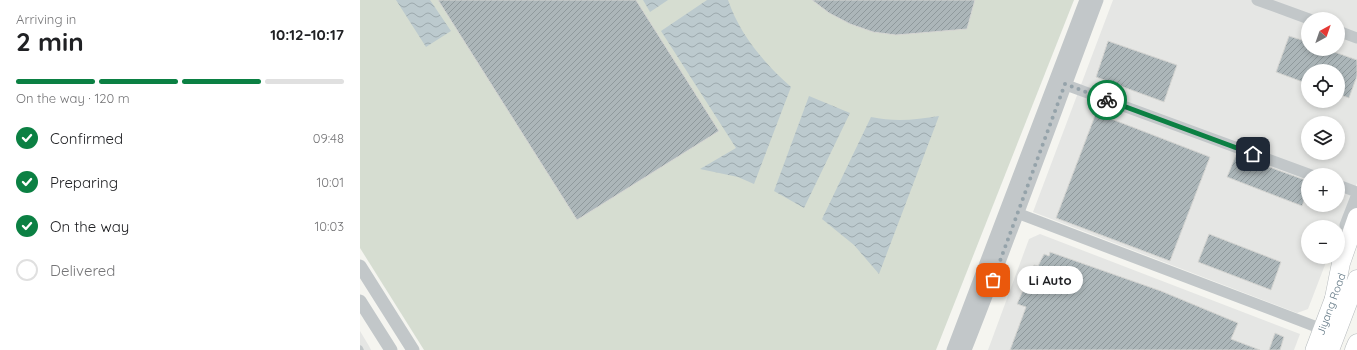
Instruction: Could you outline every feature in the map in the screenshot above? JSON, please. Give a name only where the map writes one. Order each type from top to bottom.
[{"type":"highway","points":[[1334,298],[1341,263],[1355,227]]},
{"type":"highway","points":[[1330,350],[1357,279]]},
{"type":"highway","points":[[1354,350],[1357,343]]},
{"type":"main road","name":"Jiyang Road","points":[[1314,350],[1334,298]]},
{"type":"street","points":[[953,350],[1012,211],[1060,83],[1086,0]]},
{"type":"street","points":[[1060,83],[1097,0]]},
{"type":"street","points":[[1257,0],[1301,16]]},
{"type":"street","points":[[1345,34],[1357,38]]},
{"type":"street","points":[[1060,83],[1301,171]]},
{"type":"street","points":[[1345,188],[1357,193],[1345,228]]},
{"type":"street","points":[[1012,211],[1322,329]]},
{"type":"street","points":[[965,350],[999,266],[1012,211]]},
{"type":"street","points":[[1334,298],[1336,264]]},
{"type":"street","points":[[360,266],[413,350]]},
{"type":"street","points":[[360,301],[390,350]]},
{"type":"shaded area","points":[[360,0],[1074,0],[936,350],[424,350],[360,248]]},
{"type":"shaded area","points":[[1113,0],[1357,0],[1357,183],[1343,220],[1301,220],[1301,264],[1325,264],[1308,309],[1297,313],[1033,212]]},
{"type":"shaded area","points":[[1040,234],[1300,334],[1294,350],[988,350],[1029,239]]},
{"type":"shaded area","points":[[360,331],[369,346],[371,350],[360,350]]},
{"type":"water","points":[[396,0],[430,0],[451,31],[426,47]]},
{"type":"water","points":[[643,0],[668,0],[650,12]]},
{"type":"water","points":[[707,0],[728,0],[746,37],[771,68],[791,87],[754,184],[738,177],[700,169],[736,148],[661,31]]},
{"type":"water","points":[[809,96],[850,113],[804,208],[774,191]]},
{"type":"water","points":[[939,116],[879,274],[854,245],[822,219],[871,117],[888,120],[905,120]]},
{"type":"building","points":[[438,0],[636,0],[719,131],[577,220]]},
{"type":"building","points":[[812,0],[975,0],[967,29],[896,35],[873,32],[850,24],[829,13]]},
{"type":"building","points":[[1289,36],[1301,40],[1301,56],[1345,56],[1357,60],[1357,76],[1349,98],[1345,97],[1345,64],[1301,64],[1301,81],[1276,72]]},
{"type":"building","points":[[1108,41],[1177,65],[1164,102],[1096,77]]},
{"type":"building","points":[[1096,113],[1210,157],[1170,261],[1056,218]]},
{"type":"building","points":[[1236,155],[1301,178],[1301,206],[1227,177]]},
{"type":"building","points":[[1209,234],[1281,262],[1271,290],[1198,262]]},
{"type":"building","points":[[1050,252],[1161,291],[1238,323],[1231,339],[1260,350],[1010,350],[1026,307],[1017,304],[1034,265],[1038,266],[1044,254],[1049,256]]},
{"type":"building","points":[[1275,333],[1284,337],[1280,350],[1269,350]]},
{"type":"way so far","points":[[993,280],[1065,84],[1107,100]]},
{"type":"place","name":"Li Auto","points":[[993,280]]},
{"type":"route","points":[[1107,100],[1253,154]]}]
